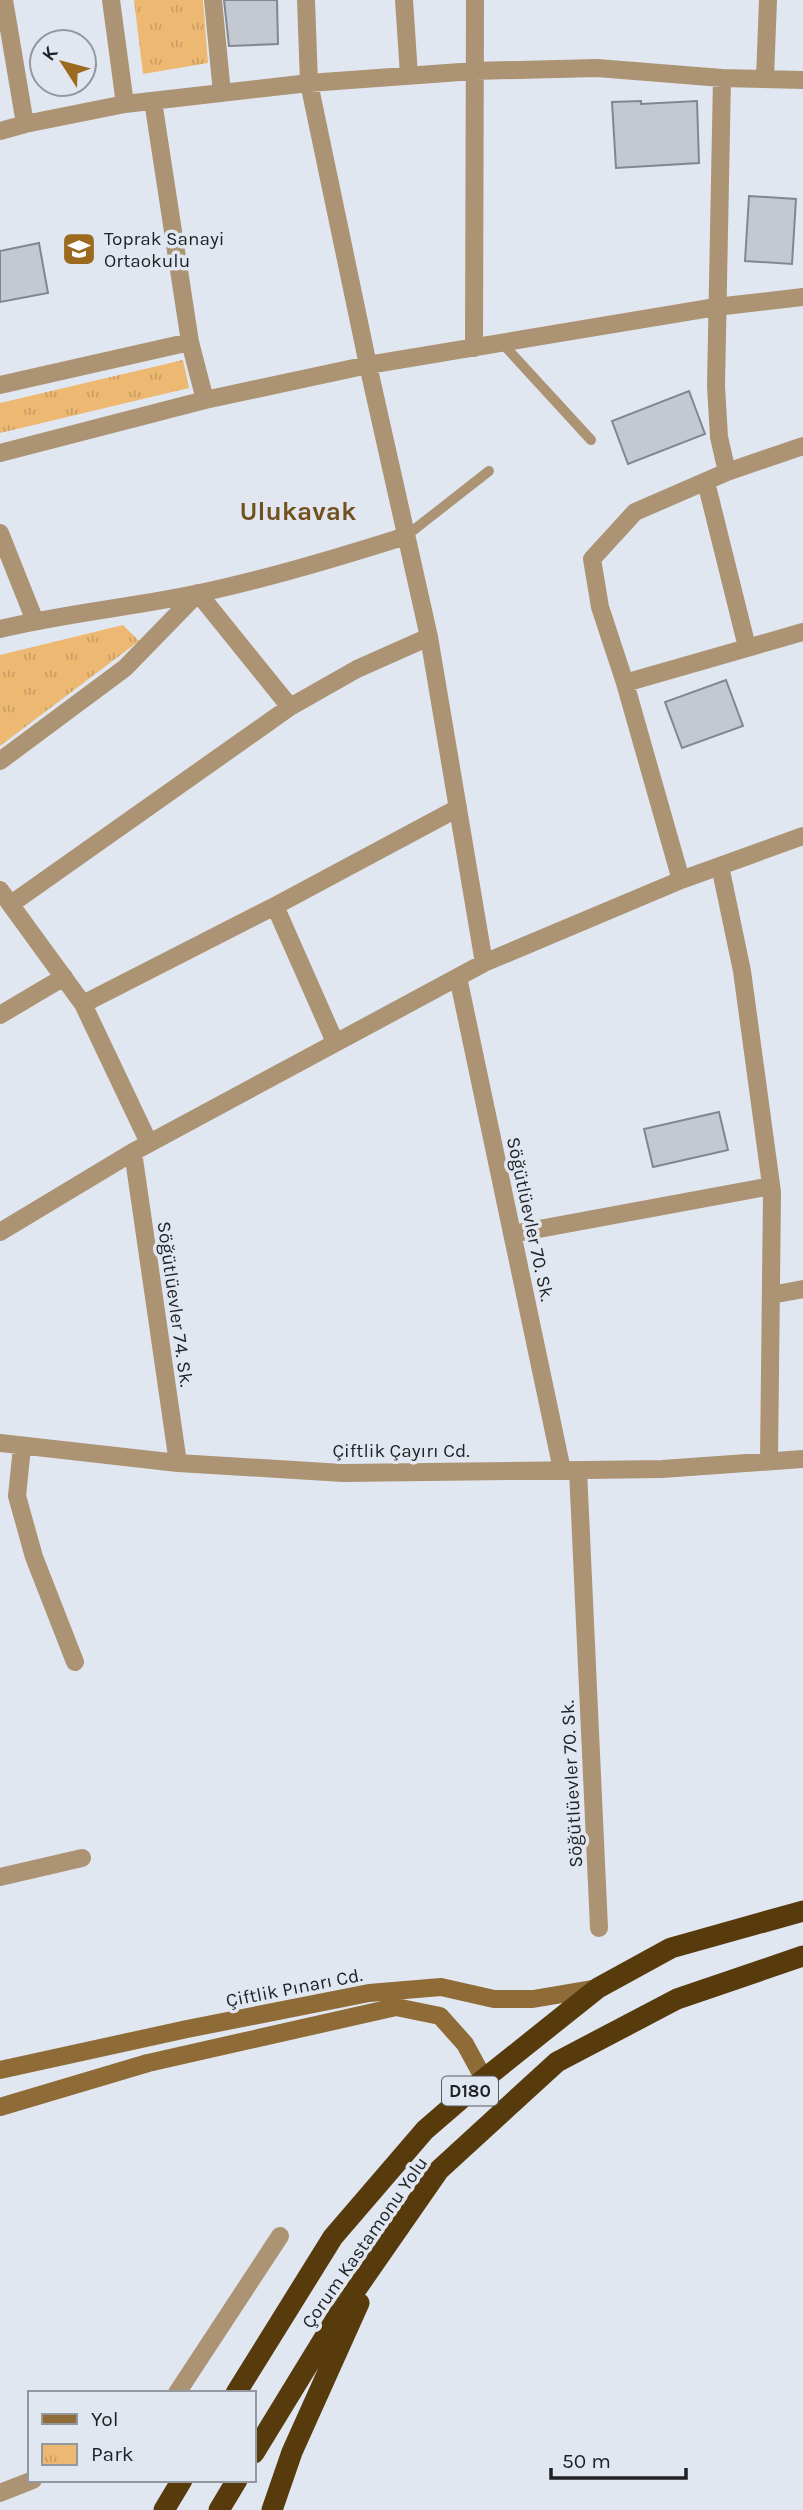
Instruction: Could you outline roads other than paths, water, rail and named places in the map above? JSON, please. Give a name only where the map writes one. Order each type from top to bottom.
[{"type":"highway","name":"Çorum Kastamonu Yolu","points":[[237,2391],[333,2236],[425,2130],[484,2079],[598,1988],[671,1948],[803,1911]]},
{"type":"highway","name":"Çorum Kastamonu Yolu","points":[[256,2449],[339,2314],[439,2170],[557,2062],[677,1999],[803,1956]]},
{"type":"highway","points":[[272,2510],[292,2452],[382,2252]]},
{"type":"highway","points":[[164,2510],[181,2482]]},
{"type":"highway","points":[[219,2510],[234,2485]]},
{"type":"street","points":[[4,0],[25,124]]},
{"type":"street","points":[[111,0],[125,104]]},
{"type":"street","points":[[214,0],[222,93]]},
{"type":"street","points":[[306,0],[309,83],[429,637],[484,962]]},
{"type":"street","points":[[404,0],[409,75]]},
{"type":"street","points":[[474,348],[475,0]]},
{"type":"street","points":[[765,78],[768,0]]},
{"type":"street","points":[[0,131],[125,104],[309,83],[409,75],[597,68],[722,78],[803,80]]},
{"type":"street","points":[[722,78],[716,386],[719,437],[727,472]]},
{"type":"street","points":[[153,101],[190,342],[205,400]]},
{"type":"street","points":[[0,453],[205,400],[368,365],[716,307],[803,297]]},
{"type":"street","points":[[0,385],[190,342]]},
{"type":"street","points":[[681,880],[600,607],[592,559],[635,512],[727,472],[803,446]]},
{"type":"street","points":[[706,482],[747,647]]},
{"type":"street","points":[[0,533],[35,621]]},
{"type":"street","points":[[0,629],[198,593],[308,568],[406,536]]},
{"type":"street","points":[[198,593],[290,706]]},
{"type":"street","points":[[0,761],[125,668],[198,593]]},
{"type":"street","points":[[625,684],[803,632]]},
{"type":"street","points":[[149,1143],[83,1004],[6,897],[290,706],[357,669],[429,637]]},
{"type":"street","points":[[83,1004],[458,808]]},
{"type":"street","points":[[0,1231],[149,1143],[484,962],[681,880],[803,836]]},
{"type":"street","points":[[720,866],[742,971],[771,1186],[769,1461]]},
{"type":"street","points":[[275,906],[335,1042]]},
{"type":"street","name":"Söğütlüevler 70. Sk.","points":[[458,976],[512,1234],[570,1470],[599,1928]]},
{"type":"street","points":[[0,1015],[64,977]]},
{"type":"street","name":"Söğütlüevler 74. Sk.","points":[[133,1152],[178,1463]]},
{"type":"street","points":[[512,1234],[771,1186]]},
{"type":"street","points":[[771,1295],[803,1289]]},
{"type":"street","name":"Çiftlik Çayırı Cd.","points":[[0,1443],[178,1463],[343,1473],[662,1469],[803,1459]]},
{"type":"street","points":[[22,1447],[17,1496],[34,1557],[75,1662]]},
{"type":"street","points":[[0,1877],[82,1858]]},
{"type":"street","name":"Çiftlik Pınarı Cd.","points":[[0,2070],[369,1993],[441,1987],[494,1999],[533,1999],[598,1988]]},
{"type":"street","name":"Çiftlik Pınarı Cd.","points":[[0,2107],[148,2063],[396,2007],[440,2016],[464,2044],[484,2079]]},
{"type":"street","points":[[178,2391],[280,2236]]},
{"type":"street","points":[[0,2493],[28,2482]]},
{"type":"lane","points":[[502,343],[592,440]]},
{"type":"lane","points":[[406,536],[489,471]]},
{"type":"place","name":"Toprak Sanayi Ortaokulu","points":[[79,249]]},
{"type":"district","name":"Ulukavak","points":[[298,511]]}]
